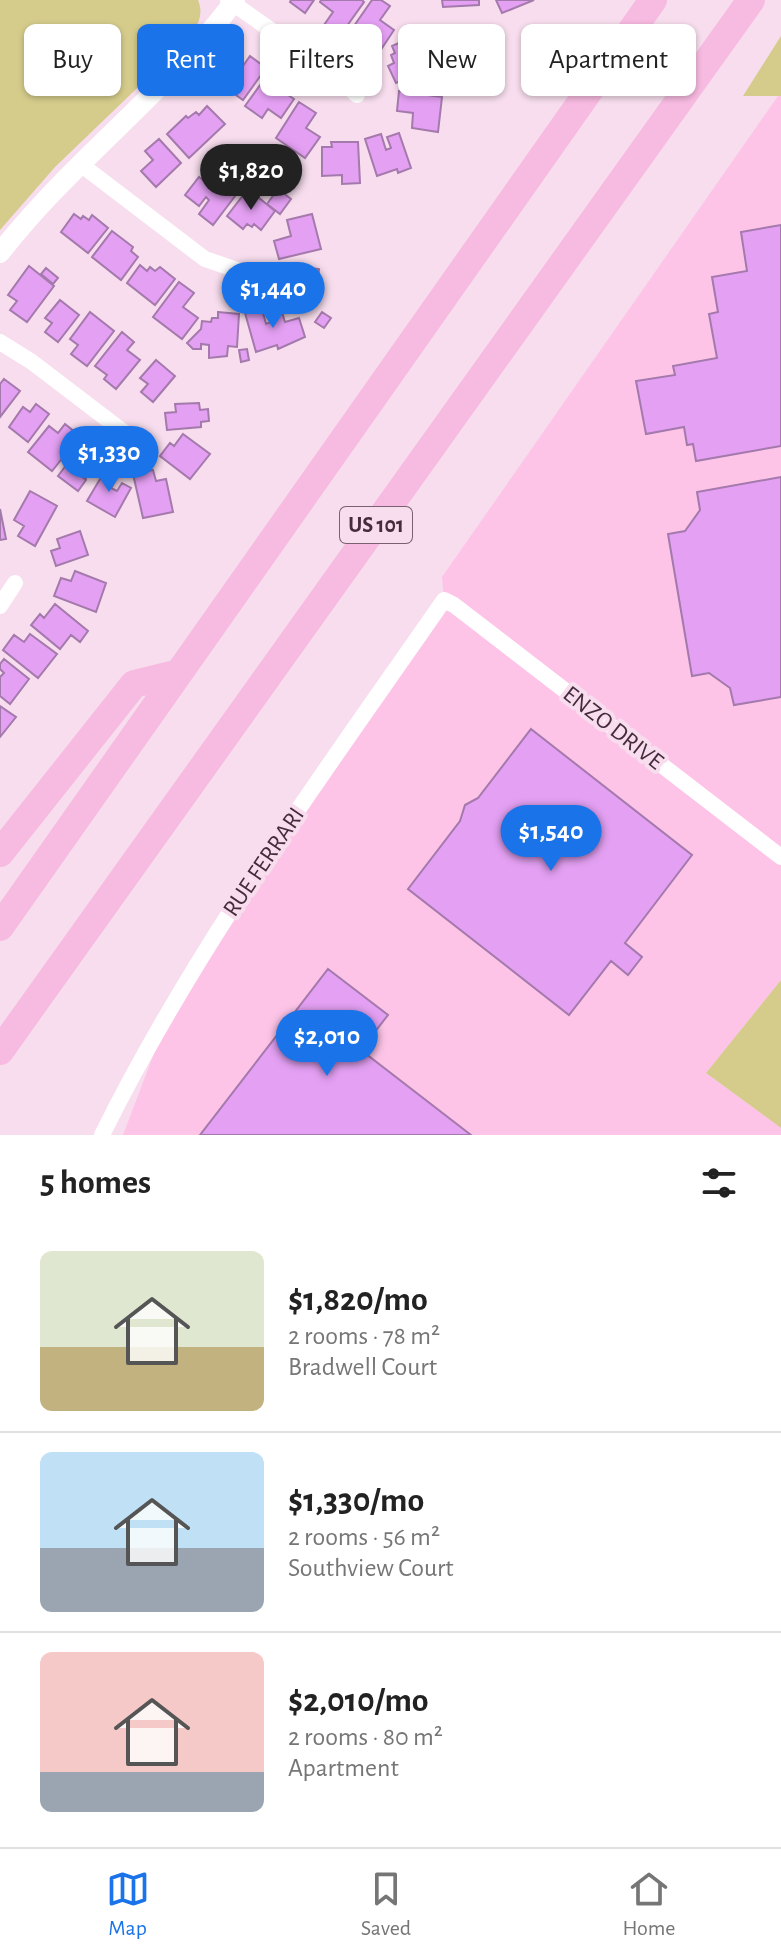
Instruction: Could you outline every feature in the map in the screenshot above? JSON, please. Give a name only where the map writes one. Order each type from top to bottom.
[{"type":"highway","name":"US 101","points":[[0,927],[653,0]]},
{"type":"highway","name":"US 101","points":[[0,1051],[751,0]]},
{"type":"highway","points":[[0,853],[134,684],[179,673]]},
{"type":"street","points":[[0,253],[31,212],[164,84],[206,38],[232,1],[264,24]]},
{"type":"street","points":[[79,163],[205,259],[237,270]]},
{"type":"street","points":[[0,342],[32,362],[125,433]]},
{"type":"street","points":[[0,606],[15,583]]},
{"type":"street","name":"ENZO DRIVE","points":[[444,600],[781,857]]},
{"type":"street","name":"RUE FERRARI","points":[[102,1135],[171,1009],[236,903],[444,600]]},
{"type":"shaded area","points":[[0,0],[198,0],[200,13],[197,24],[137,24],[137,88],[55,167],[0,230]]},
{"type":"shaded area","points":[[781,36],[781,96],[743,96]]},
{"type":"shaded area","points":[[778,96],[781,96],[781,980],[706,1073],[781,1128],[781,1135],[123,1135],[171,1009],[444,600],[442,577]]},
{"type":"shaded area","points":[[781,980],[781,1128],[706,1073]]},
{"type":"building","points":[[291,0],[314,0],[305,13]]},
{"type":"building","points":[[372,0],[381,0],[390,6],[380,20],[394,30],[382,48],[382,24],[355,24]]},
{"type":"building","points":[[442,0],[479,0],[479,5],[443,7]]},
{"type":"building","points":[[496,0],[534,0],[502,13]]},
{"type":"building","points":[[320,2],[364,2],[348,24],[325,24],[333,12]]},
{"type":"building","points":[[398,43],[396,83],[388,66],[394,63],[392,46]]},
{"type":"building","points":[[250,56],[260,64],[260,76],[243,100],[237,96],[244,96],[244,65]]},
{"type":"building","points":[[260,85],[260,96],[290,96],[294,99],[281,118],[268,109],[262,118],[245,106]]},
{"type":"building","points":[[398,96],[442,97],[438,132],[412,128],[413,113],[397,111]]},
{"type":"building","points":[[299,102],[316,113],[306,128],[320,137],[305,158],[276,138]]},
{"type":"building","points":[[207,106],[225,124],[189,158],[167,134],[186,116],[188,118],[196,112],[199,115]]},
{"type":"building","points":[[399,133],[411,168],[377,176],[365,139],[381,134],[386,150],[391,148],[387,137]]},
{"type":"building","points":[[159,139],[181,163],[156,187],[141,171],[153,160],[145,151]]},
{"type":"building","points":[[331,142],[358,142],[360,183],[342,184],[342,175],[322,176],[322,147],[332,147]]},
{"type":"building","points":[[243,146],[261,163],[253,174],[232,158]]},
{"type":"building","points":[[218,162],[227,170],[220,179],[225,183],[230,177],[242,187],[213,225],[199,214],[209,200],[206,197],[199,206],[185,195],[199,177],[203,180]]},
{"type":"building","points":[[248,189],[275,211],[261,230],[254,224],[252,227],[247,224],[243,229],[227,216]]},
{"type":"building","points":[[278,189],[291,199],[280,214],[267,204]]},
{"type":"building","points":[[74,214],[89,220],[92,215],[108,228],[88,253],[61,232]]},
{"type":"building","points":[[312,214],[321,249],[279,259],[274,241],[291,236],[287,220]]},
{"type":"building","points":[[781,225],[781,446],[696,461],[693,444],[687,445],[684,427],[646,434],[636,381],[675,375],[673,366],[717,358],[709,314],[718,312],[712,277],[747,271],[741,232]]},
{"type":"building","points":[[112,231],[133,247],[131,251],[138,257],[121,280],[92,257]]},
{"type":"building","points":[[279,264],[319,269],[315,306],[289,303],[291,287],[277,285]]},
{"type":"building","points":[[140,265],[147,271],[150,267],[155,271],[160,267],[175,279],[155,305],[127,283]]},
{"type":"building","points":[[29,266],[54,286],[27,322],[10,310],[17,301],[8,295]]},
{"type":"building","points":[[46,268],[58,278],[53,284],[41,274]]},
{"type":"building","points":[[179,282],[194,293],[183,307],[198,318],[182,339],[153,317]]},
{"type":"building","points":[[60,300],[79,315],[58,342],[45,332],[52,323],[45,318]]},
{"type":"building","points":[[262,309],[266,324],[271,322],[268,312],[281,309],[285,322],[299,318],[305,337],[278,349],[277,345],[256,352],[245,313]]},
{"type":"building","points":[[90,312],[114,331],[87,366],[71,354],[78,345],[70,339]]},
{"type":"building","points":[[218,312],[239,314],[237,347],[228,346],[227,356],[209,358],[209,345],[201,344],[201,349],[193,349],[187,343],[201,329],[202,321],[211,322],[212,318],[218,318]]},
{"type":"building","points":[[322,312],[331,318],[324,328],[315,322]]},
{"type":"building","points":[[122,332],[134,342],[127,350],[140,360],[116,389],[104,379],[107,375],[95,366]]},
{"type":"building","points":[[247,349],[249,360],[241,362],[239,350]]},
{"type":"building","points":[[156,360],[175,376],[153,402],[141,392],[148,384],[140,378]]},
{"type":"building","points":[[4,379],[20,391],[0,417],[0,384]]},
{"type":"building","points":[[199,403],[200,410],[208,409],[209,421],[201,422],[201,427],[167,430],[165,413],[176,412],[175,404]]},
{"type":"building","points":[[36,404],[49,414],[28,442],[9,427],[23,407],[30,412]]},
{"type":"building","points":[[65,424],[80,436],[52,471],[28,452],[49,426],[58,433]]},
{"type":"building","points":[[183,434],[210,454],[190,479],[160,456],[170,443],[174,446]]},
{"type":"building","points":[[79,448],[93,459],[88,467],[92,470],[86,478],[79,474],[86,480],[78,491],[58,476]]},
{"type":"building","points":[[106,469],[118,476],[111,488],[117,491],[122,483],[131,488],[115,517],[87,501]]},
{"type":"building","points":[[153,470],[156,481],[166,479],[173,512],[143,518],[133,474]]},
{"type":"building","points":[[781,477],[781,697],[734,705],[730,688],[709,673],[692,676],[668,534],[685,531],[700,510],[697,492]]},
{"type":"building","points":[[30,491],[57,506],[35,546],[18,536],[24,526],[14,520]]},
{"type":"building","points":[[0,509],[6,539],[0,540]]},
{"type":"building","points":[[80,531],[88,555],[56,566],[51,551],[60,548],[57,539]]},
{"type":"building","points":[[75,571],[106,583],[96,612],[54,596],[61,578],[71,581]]},
{"type":"building","points":[[55,604],[88,631],[80,642],[71,635],[60,649],[31,625],[40,614],[44,618]]},
{"type":"building","points":[[30,634],[57,654],[38,678],[3,650],[14,635],[24,642]]},
{"type":"building","points":[[4,659],[29,679],[10,704],[0,696],[0,677],[4,673],[0,664]]},
{"type":"building","points":[[0,706],[16,717],[0,737]]},
{"type":"building","points":[[531,729],[692,855],[625,943],[642,957],[628,975],[611,961],[569,1015],[408,889],[460,821],[465,805],[478,798]]},
{"type":"building","points":[[328,969],[388,1015],[361,1050],[471,1135],[200,1135]]}]
